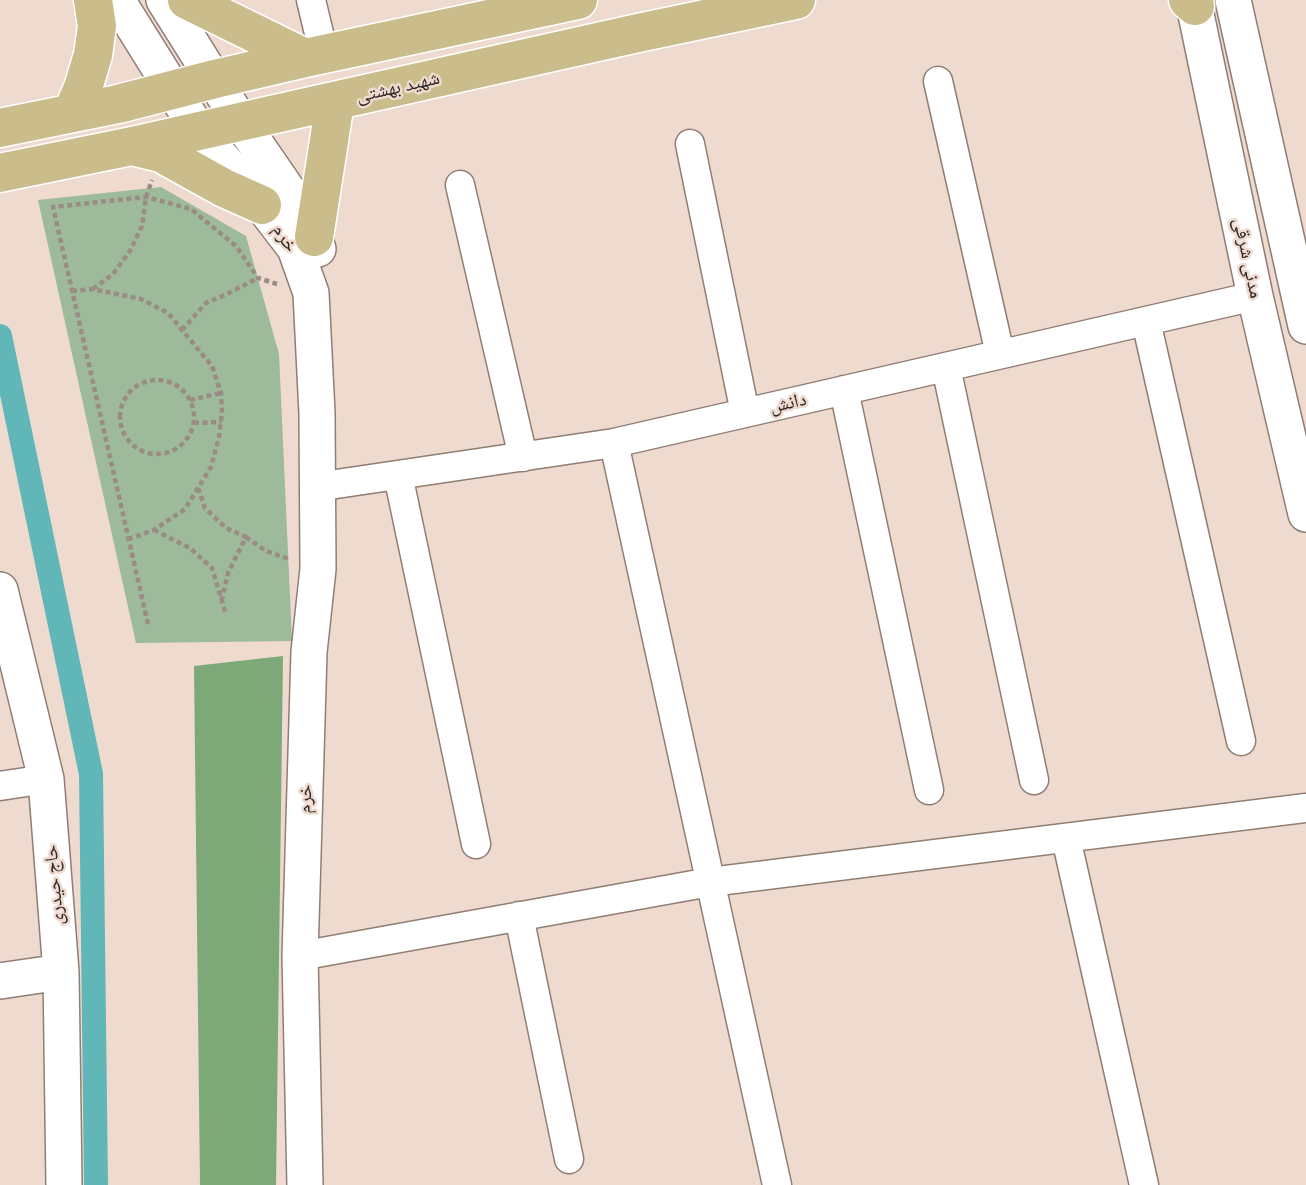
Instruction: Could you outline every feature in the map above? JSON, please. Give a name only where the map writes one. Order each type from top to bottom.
[{"type":"main road","points":[[72,113],[93,55],[97,26],[93,0]]},
{"type":"main road","points":[[187,0],[315,56]]},
{"type":"main road","points":[[0,128],[118,104],[518,6],[578,0]]},
{"type":"main road","name":"شهید بهشتی","points":[[0,173],[335,102],[635,17],[796,0]]},
{"type":"main road","points":[[314,237],[335,102]]},
{"type":"main road","points":[[132,146],[161,153],[223,188],[262,205]]},
{"type":"street","name":"خرم","points":[[117,0],[198,131],[295,248],[311,293],[317,413]]},
{"type":"street","name":"خرم","points":[[164,0],[240,121],[306,217],[320,257],[325,297],[317,413],[318,569],[309,652],[300,956],[305,1185]]},
{"type":"street","points":[[311,0],[315,56]]},
{"type":"street","points":[[1233,0],[1306,326]]},
{"type":"street","name":"مدنی شرقی","points":[[1192,2],[1255,296],[1306,514]]},
{"type":"street","points":[[938,81],[1000,354]]},
{"type":"street","points":[[690,144],[745,413]]},
{"type":"street","points":[[460,185],[523,457]]},
{"type":"street","name":"دانش","points":[[316,487],[614,443],[1255,296]]},
{"type":"street","points":[[1146,321],[1241,741]]},
{"type":"street","points":[[946,367],[1034,780]]},
{"type":"street","points":[[844,390],[929,790]]},
{"type":"street","points":[[614,443],[777,1185]]},
{"type":"street","points":[[398,475],[476,844]]},
{"type":"street","name":"حاج حیدری","points":[[0,590],[46,779],[61,972],[64,1185]]},
{"type":"street","points":[[0,786],[46,779]]},
{"type":"street","points":[[300,956],[710,882],[1306,808]]},
{"type":"street","points":[[1066,838],[1144,1185]]},
{"type":"street","points":[[519,916],[569,1159]]},
{"type":"street","points":[[0,981],[61,972]]},
{"type":"path","points":[[92,289],[113,274],[130,251],[142,226],[146,197]]},
{"type":"path","points":[[148,624],[53,207],[146,197],[191,209],[236,246],[258,278],[206,303],[182,330]]},
{"type":"path","points":[[72,290],[92,289],[141,299],[168,313],[212,366],[220,393],[221,422],[211,467],[185,509],[154,530],[129,539]]},
{"type":"path","points":[[159,380],[182,390],[190,400],[194,424],[183,444],[173,451],[150,454],[139,450],[129,442],[123,432],[121,408],[126,396],[135,387],[159,380]]},
{"type":"path","points":[[190,400],[220,393]]},
{"type":"path","points":[[194,424],[221,422]]},
{"type":"path","points":[[198,487],[205,508],[226,528],[246,537],[266,551],[318,569]]},
{"type":"path","points":[[154,530],[190,548],[212,568],[226,615]]},
{"type":"path","points":[[222,599],[228,573],[246,537]]},
{"type":"green space","points":[[161,187],[246,236],[279,354],[292,641],[136,643],[38,200]]},
{"type":"green space","points":[[283,656],[276,1185],[200,1185],[194,666]]},
{"type":"waterway","points":[[0,336],[91,774],[96,1185]]}]
